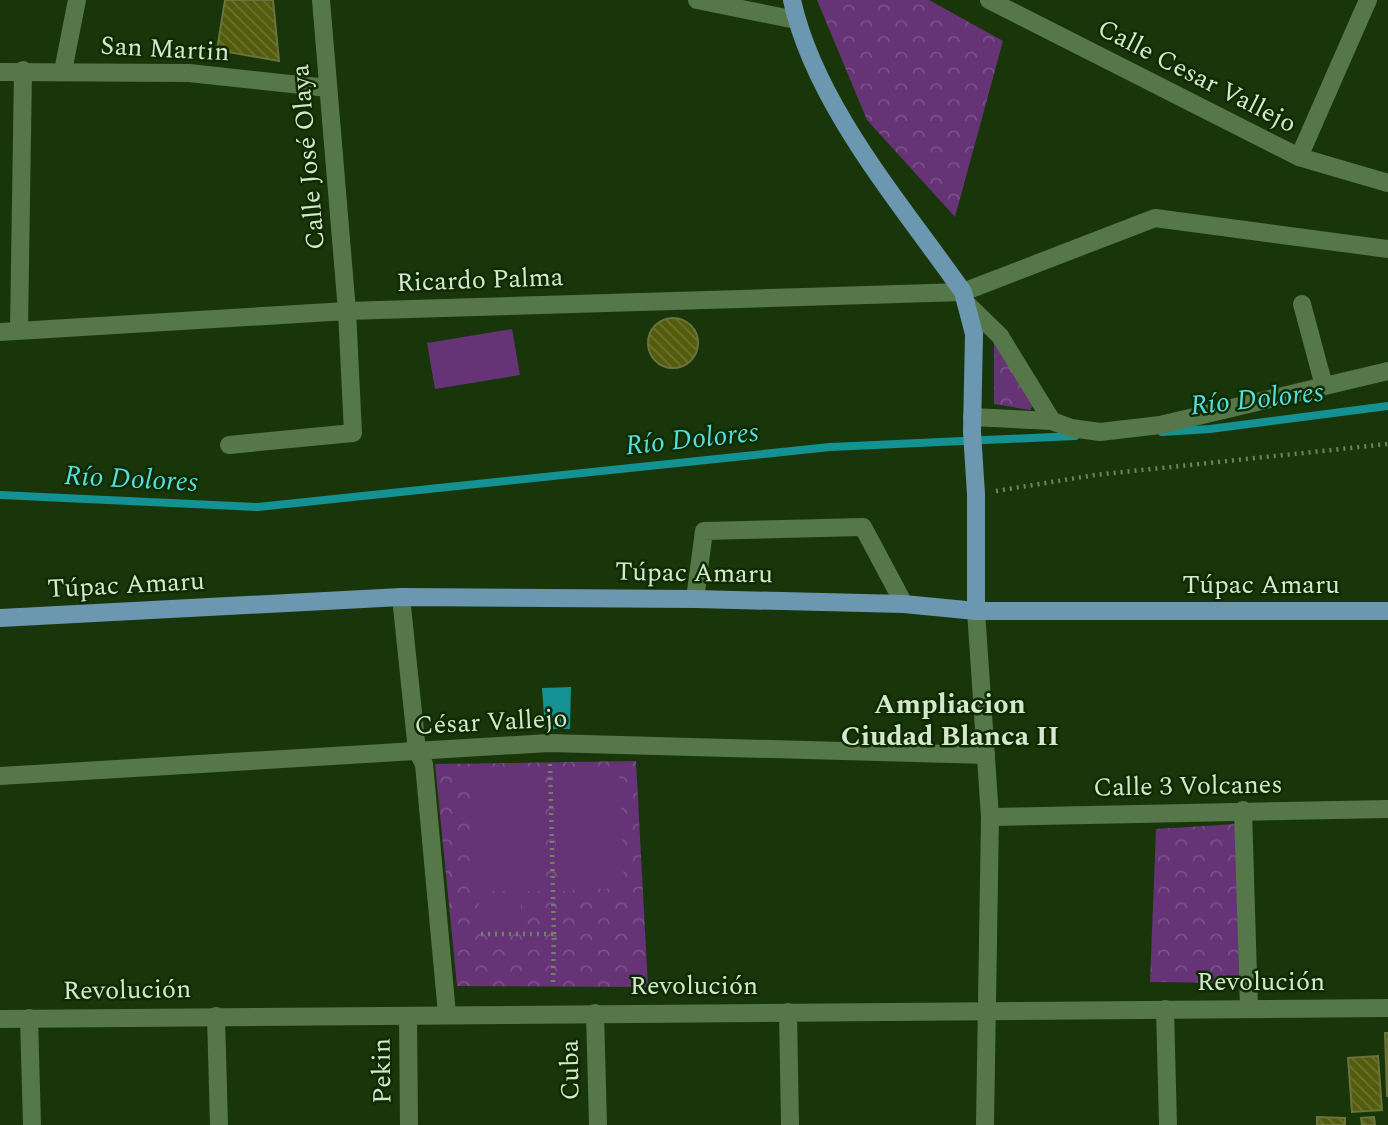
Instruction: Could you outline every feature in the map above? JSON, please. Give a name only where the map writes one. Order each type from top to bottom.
[{"type":"main road","points":[[792,0],[796,20],[831,103],[964,297],[974,334],[972,425],[976,611]]},
{"type":"main road","name":"Túpac Amaru","points":[[0,618],[401,597],[904,604],[976,611],[1388,611]]},
{"type":"street","points":[[63,71],[77,0]]},
{"type":"street","name":"Calle José Olaya","points":[[229,445],[353,433],[347,311],[321,0]]},
{"type":"street","points":[[697,0],[796,20]]},
{"type":"street","name":"Calle Cesar Vallejo","points":[[989,0],[1299,157],[1388,183]]},
{"type":"street","points":[[1299,157],[1368,0]]},
{"type":"street","points":[[19,330],[23,71]]},
{"type":"street","name":"San Martin","points":[[0,72],[189,73],[328,88]]},
{"type":"street","name":"Ricardo Palma","points":[[0,332],[347,311],[964,297],[1155,218],[1388,249]]},
{"type":"street","points":[[964,297],[1000,336],[1052,421]]},
{"type":"street","points":[[1302,304],[1324,386]]},
{"type":"street","points":[[972,425],[1052,421],[1071,428],[1100,432],[1160,425],[1388,370]]},
{"type":"street","points":[[695,599],[704,531],[863,527],[904,604]]},
{"type":"street","points":[[401,597],[417,751],[424,764],[447,1014]]},
{"type":"street","points":[[976,611],[990,817],[985,1125]]},
{"type":"street","name":"César Vallejo","points":[[0,776],[549,743],[986,755]]},
{"type":"street","name":"Calle 3 Volcanes","points":[[990,817],[1388,809]]},
{"type":"street","points":[[1243,810],[1249,1009]]},
{"type":"street","name":"Revolución","points":[[0,1019],[1388,1007]]},
{"type":"street","points":[[1165,1009],[1168,1125]]},
{"type":"street","points":[[788,1012],[790,1125]]},
{"type":"street","name":"Cuba","points":[[595,1013],[598,1125]]},
{"type":"street","points":[[216,1016],[219,1125]]},
{"type":"street","name":"Pekin","points":[[408,1016],[409,1125]]},
{"type":"street","points":[[29,1018],[32,1125]]},
{"type":"path","points":[[975,489],[1388,444]]},
{"type":"path","points":[[549,743],[553,982]]},
{"type":"path","points":[[481,934],[554,934]]},
{"type":"green space","points":[[817,0],[929,0],[1003,41],[955,217],[867,120]]},
{"type":"green space","points":[[512,329],[520,375],[435,389],[427,343]]},
{"type":"green space","points":[[994,340],[1035,403],[1030,410],[994,404]]},
{"type":"green space","points":[[636,761],[648,987],[457,986],[435,764]]},
{"type":"green space","points":[[473,768],[545,768],[546,891],[474,891]]},
{"type":"green space","points":[[619,769],[624,888],[558,891],[553,771]]},
{"type":"green space","points":[[1236,824],[1239,983],[1150,982],[1156,829]]},
{"type":"green space","points":[[479,899],[521,900],[520,933],[478,932]]},
{"type":"water","points":[[571,687],[570,729],[545,729],[542,688]]},
{"type":"building","points":[[225,0],[273,0],[279,61],[217,50]]},
{"type":"building","points":[[663,319],[683,319],[697,333],[697,353],[683,367],[663,367],[649,353],[649,333]]},
{"type":"building","points":[[1385,1033],[1388,1033],[1388,1096],[1387,1096]]},
{"type":"building","points":[[1378,1056],[1382,1110],[1352,1112],[1348,1058]]},
{"type":"building","points":[[1317,1117],[1345,1118],[1345,1125],[1317,1125]]},
{"type":"building","points":[[1374,1117],[1375,1125],[1362,1125],[1361,1118]]},
{"type":"waterway","name":"Río Dolores","points":[[1162,432],[1210,429],[1388,406]]},
{"type":"waterway","name":"Río Dolores","points":[[0,495],[258,507],[830,447],[1075,436]]},
{"type":"district","name":"Ampliacion Ciudad Blanca II","points":[[950,720]]}]
